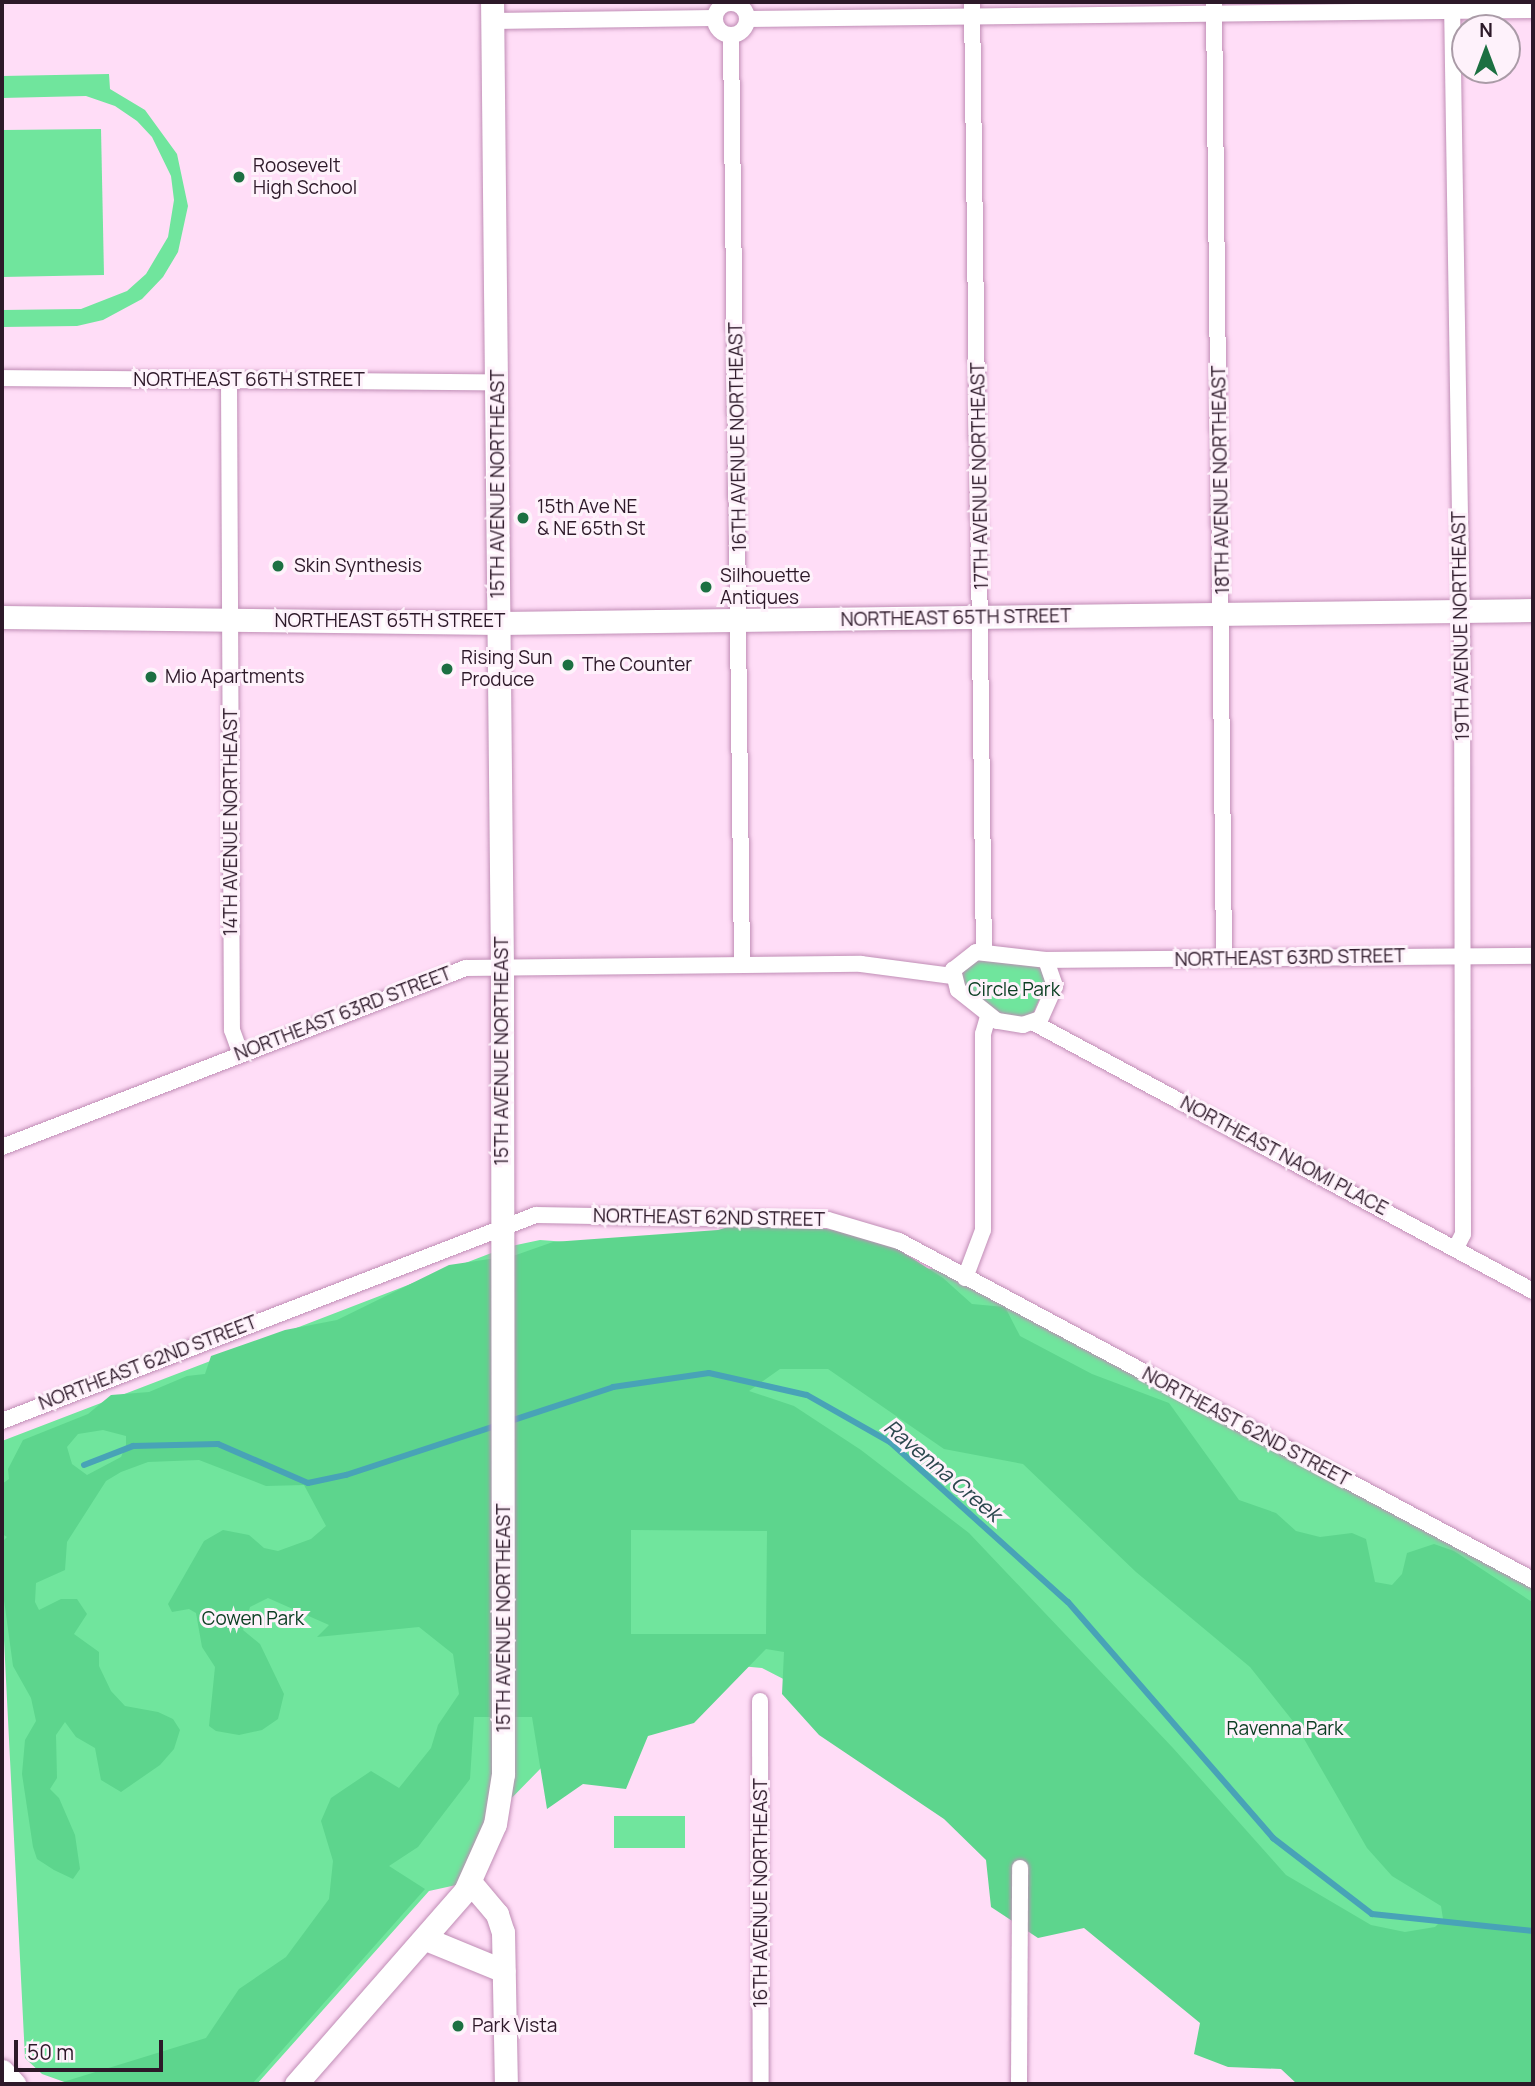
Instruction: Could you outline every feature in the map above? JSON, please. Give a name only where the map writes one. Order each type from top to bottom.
[{"type":"main road","name":"15TH AVENUE NORTHEAST","points":[[296,2084],[426,1939],[470,1882],[499,1811],[504,1737],[502,968],[492,11]]},
{"type":"main road","name":"NORTHEAST 65TH STREET","points":[[2,617],[499,623],[1533,610]]},
{"type":"main road","points":[[470,1882],[497,1914],[504,1971],[506,2084]]},
{"type":"main road","points":[[426,1939],[504,1971]]},
{"type":"main road","points":[[2,2071],[14,2084]]},
{"type":"street","points":[[731,2],[742,6],[747,19],[742,32],[731,36],[718,30],[715,18],[720,6],[731,2]]},
{"type":"street","points":[[747,19],[972,9],[1452,6],[1533,10]]},
{"type":"street","name":"19TH AVENUE NORTHEAST","points":[[1452,6],[1462,611],[1463,1234],[1456,1248]]},
{"type":"street","name":"18TH AVENUE NORTHEAST","points":[[1214,8],[1223,615],[1224,958]]},
{"type":"street","name":"17TH AVENUE NORTHEAST","points":[[972,9],[982,619],[984,951]]},
{"type":"street","points":[[492,11],[715,18]]},
{"type":"street","name":"16TH AVENUE NORTHEAST","points":[[731,36],[741,620],[742,965]]},
{"type":"street","name":"NORTHEAST 66TH STREET","points":[[2,378],[497,382]]},
{"type":"street","name":"14TH AVENUE NORTHEAST","points":[[229,380],[232,1030],[240,1052]]},
{"type":"street","points":[[984,951],[1046,960],[1055,986],[1044,1013],[1034,1023],[1011,1024],[988,1017],[958,990],[952,976],[962,958],[984,951]]},
{"type":"street","name":"NORTHEAST 63RD STREET","points":[[1046,960],[1533,956]]},
{"type":"street","name":"NORTHEAST 63RD STREET","points":[[2,1147],[240,1052],[466,968],[861,964],[952,976]]},
{"type":"street","points":[[965,1278],[982,1230],[983,1034],[988,1017]]},
{"type":"street","name":"NORTHEAST NAOMI PLACE","points":[[1034,1023],[1533,1291]]},
{"type":"street","name":"NORTHEAST 62ND STREET","points":[[2,1421],[502,1225],[536,1215],[828,1220],[875,1231],[1533,1580]]},
{"type":"street","name":"16TH AVENUE NORTHEAST","points":[[760,1701],[761,2084]]},
{"type":"street","points":[[1019,2084],[1020,1868]]},
{"type":"green space","points":[[109,74],[110,89],[145,110],[177,154],[188,206],[178,252],[163,277],[142,299],[103,320],[77,326],[2,327],[2,310],[81,309],[127,291],[146,274],[168,237],[174,200],[171,176],[152,137],[137,121],[115,106],[86,96],[2,98],[2,76]]},
{"type":"green space","points":[[101,129],[104,275],[2,277],[2,130]]},
{"type":"green space","name":"Circle Park","points":[[972,959],[1040,965],[1046,984],[1033,1014],[1019,1018],[1003,1016],[965,987],[961,975]]},
{"type":"green space","name":"Ravenna Park","points":[[752,1220],[876,1235],[943,1278],[972,1304],[1005,1307],[1020,1336],[1092,1374],[1169,1403],[1239,1500],[1276,1513],[1296,1531],[1320,1537],[1352,1533],[1366,1539],[1375,1582],[1392,1585],[1402,1574],[1407,1553],[1434,1544],[1454,1551],[1532,1602],[1533,2084],[1297,2084],[1281,2069],[1228,2067],[1194,2054],[1200,2023],[1084,1928],[1038,1938],[991,1907],[986,1860],[944,1819],[819,1735],[782,1694],[784,1652],[766,1649],[694,1723],[648,1736],[626,1789],[583,1784],[547,1809],[532,1717],[474,1717],[470,1779],[418,1847],[389,1866],[425,1889],[252,2084],[63,2082],[206,2038],[239,1989],[286,1957],[329,1899],[333,1861],[321,1821],[331,1798],[371,1771],[399,1788],[431,1748],[438,1725],[459,1694],[453,1654],[419,1627],[317,1637],[329,1625],[268,1598],[250,1607],[243,1630],[260,1644],[284,1694],[278,1719],[262,1730],[239,1735],[216,1731],[209,1726],[215,1667],[202,1647],[196,1613],[189,1609],[172,1612],[168,1604],[204,1541],[223,1530],[249,1535],[264,1548],[278,1551],[311,1539],[326,1526],[304,1485],[266,1486],[199,1460],[148,1462],[121,1472],[106,1481],[67,1542],[65,1570],[36,1583],[35,1602],[39,1610],[61,1599],[77,1599],[87,1614],[74,1634],[99,1652],[99,1666],[111,1691],[125,1706],[158,1712],[173,1719],[180,1730],[174,1749],[160,1765],[121,1792],[101,1780],[95,1748],[76,1737],[65,1722],[56,1735],[57,1778],[50,1789],[59,1798],[75,1835],[80,1869],[73,1879],[54,1870],[37,1859],[33,1847],[22,1774],[25,1740],[36,1721],[31,1698],[13,1666],[2,1585],[2,1542],[7,1537],[2,1534],[2,1484],[9,1479],[8,1469],[23,1440],[88,1414],[111,1395],[149,1392],[187,1376],[205,1374],[211,1356],[285,1330],[337,1320],[449,1265],[516,1255],[553,1242],[718,1230]],"holes":[[[780,1369],[828,1369],[944,1449],[1023,1464],[1136,1572],[1250,1667],[1296,1725],[1367,1848],[1392,1876],[1441,1906],[1443,1919],[1435,1927],[1405,1932],[1371,1925],[1286,1875],[1173,1748],[969,1533],[861,1450],[794,1406],[749,1391]],[[103,1430],[126,1436],[126,1445],[121,1457],[87,1475],[72,1464],[67,1447],[78,1434]],[[631,1530],[767,1531],[766,1634],[631,1634]]]},
{"type":"green space","name":"Cowen Park","points":[[540,1240],[974,1272],[1533,1583],[1533,2084],[762,1668],[707,1663],[588,1720],[499,1811],[470,1882],[429,1891],[257,2084],[70,2084],[42,2074],[25,2058],[2,1600],[2,1441],[507,1247]]},
{"type":"green space","points":[[614,1816],[685,1816],[685,1848],[614,1848]]},
{"type":"waterway","name":"Ravenna Creek","points":[[84,1465],[133,1446],[218,1444],[308,1483],[346,1475],[613,1387],[709,1373],[807,1395],[890,1442],[1068,1602],[1273,1838],[1372,1914],[1533,1931]]},
{"type":"place","name":"Roosevelt High School","points":[[239,177]]},
{"type":"place","name":"15th Ave NE & NE 65th St","points":[[523,518]]},
{"type":"place","name":"Skin Synthesis","points":[[278,566]]},
{"type":"place","name":"Silhouette Antiques","points":[[706,587]]},
{"type":"place","name":"The Counter","points":[[568,665]]},
{"type":"place","name":"Rising Sun Produce","points":[[447,669]]},
{"type":"place","name":"Mio Apartments","points":[[151,677]]},
{"type":"place","name":"Park Vista","points":[[458,2026]]}]
